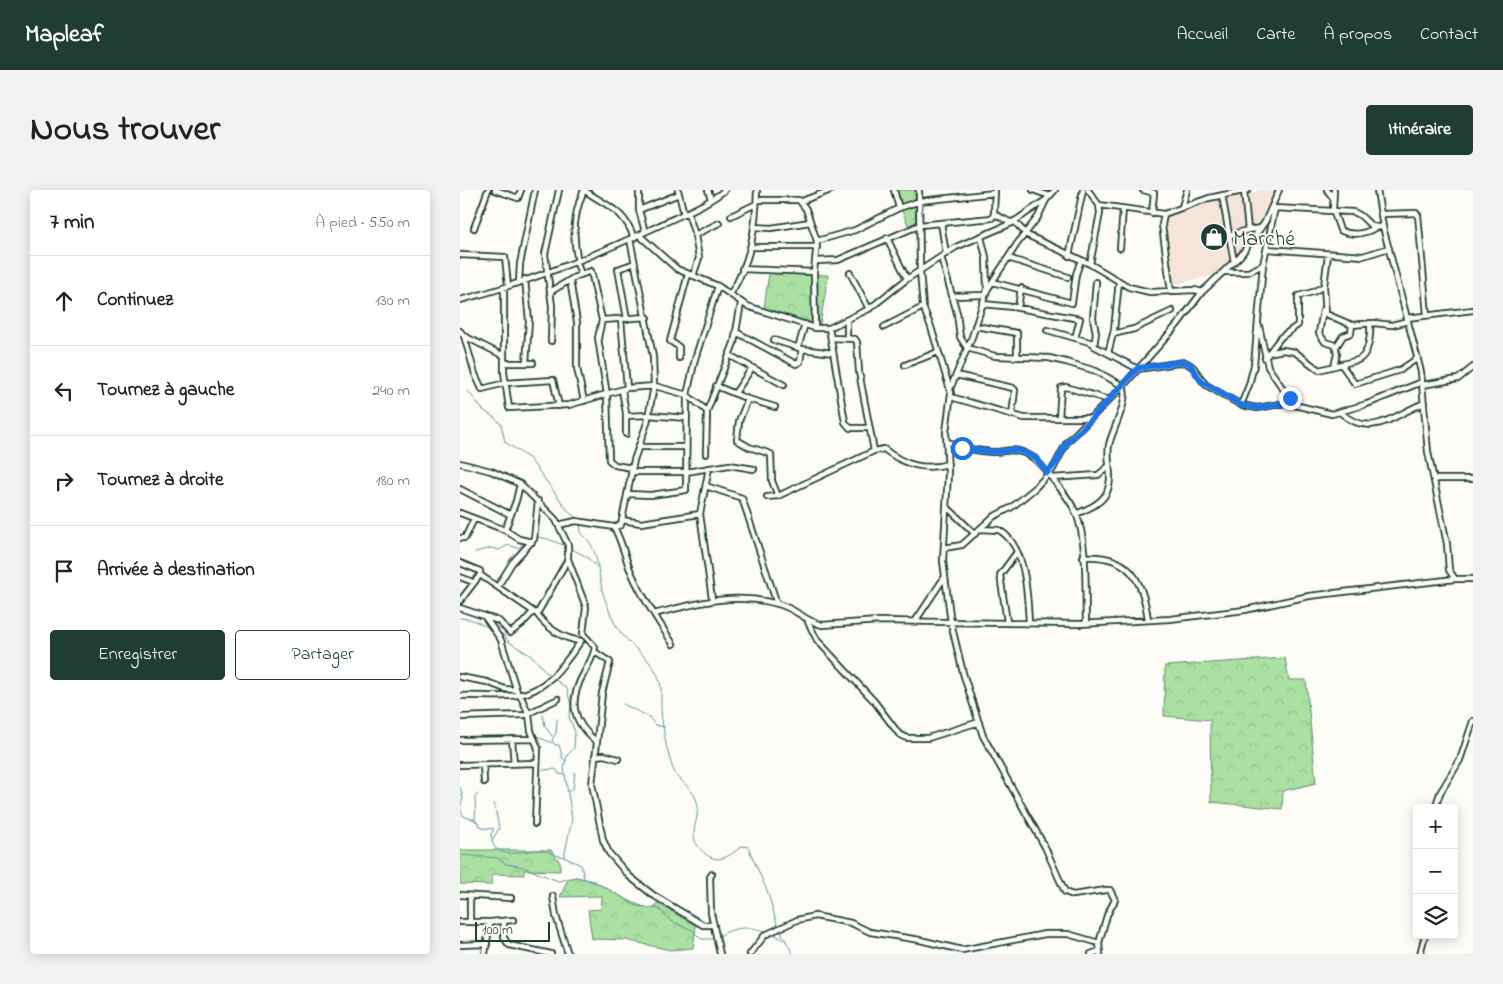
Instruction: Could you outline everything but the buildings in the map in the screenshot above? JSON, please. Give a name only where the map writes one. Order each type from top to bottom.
[{"type":"street","points":[[474,228],[488,190]]},
{"type":"street","points":[[495,190],[517,198],[521,190]]},
{"type":"street","points":[[519,282],[526,228],[536,190]]},
{"type":"street","points":[[551,341],[547,240],[559,190]]},
{"type":"street","points":[[581,274],[576,251],[576,212],[584,190],[620,213],[627,221],[635,237],[663,259],[690,275],[731,293],[741,303],[815,328],[828,328],[869,309],[908,279],[946,254],[1013,222],[1055,190]]},
{"type":"street","points":[[639,190],[639,210],[645,232]]},
{"type":"street","points":[[708,190],[711,199]]},
{"type":"street","points":[[460,300],[547,273],[635,237],[686,214],[725,190]]},
{"type":"street","points":[[731,293],[752,247],[756,227],[757,190]]},
{"type":"street","points":[[731,216],[756,202],[802,201],[831,190]]},
{"type":"street","points":[[894,190],[899,208]]},
{"type":"street","points":[[920,190],[920,271],[923,307],[951,397],[946,432],[948,464],[944,548],[944,578],[951,623],[961,666],[983,736],[1048,852],[1065,892],[1073,895],[1110,890],[1115,900],[1107,915],[1099,943],[1100,952],[1091,954]]},
{"type":"street","points":[[1033,190],[1048,197]]},
{"type":"street","points":[[1069,256],[1083,190]]},
{"type":"street","points":[[1088,190],[1099,205],[1099,223],[1090,264]]},
{"type":"street","points":[[1143,190],[1154,193],[1152,213]]},
{"type":"street","points":[[1182,207],[1187,190]]},
{"type":"street","points":[[1241,405],[1252,371],[1263,265],[1279,190]]},
{"type":"street","points":[[1326,190],[1333,198]]},
{"type":"street","points":[[1334,190],[1332,210],[1336,224],[1345,233],[1360,233],[1384,227]]},
{"type":"street","points":[[1377,190],[1389,248],[1418,358],[1434,479],[1447,544],[1449,570],[1455,579]]},
{"type":"street","points":[[1099,205],[1164,214],[1222,194],[1242,191],[1248,230]]},
{"type":"street","points":[[639,210],[679,192],[695,235],[699,258],[690,275],[670,341],[679,348],[679,358]]},
{"type":"street","points":[[752,247],[817,244],[855,230],[899,208],[920,201],[995,192],[994,214],[992,218],[920,225],[838,260],[817,261]]},
{"type":"street","points":[[1222,194],[1234,262]]},
{"type":"street","points":[[986,292],[1038,217],[1048,197]]},
{"type":"street","points":[[802,201],[817,244],[817,261],[814,272],[815,328]]},
{"type":"street","points":[[1274,208],[1357,213],[1375,228]]},
{"type":"street","points":[[944,548],[958,547],[996,514],[1018,504],[1056,463],[1067,442],[1123,386],[1202,292],[1234,262],[1274,208]]},
{"type":"street","points":[[1120,248],[1123,209]]},
{"type":"street","points":[[994,214],[1013,222],[1026,233],[1069,256],[1090,264],[1119,281],[1142,291],[1171,292],[1195,290],[1202,292]]},
{"type":"street","points":[[1164,214],[1162,225],[1171,292]]},
{"type":"street","points":[[1382,214],[1418,214],[1427,315]]},
{"type":"street","points":[[756,227],[771,228],[810,222]]},
{"type":"street","points":[[695,235],[719,223]]},
{"type":"street","points":[[941,223],[946,254]]},
{"type":"street","points":[[1229,235],[1261,228]]},
{"type":"street","points":[[558,525],[576,521],[614,527],[621,524],[632,470],[653,391],[654,364],[647,317],[640,294],[635,263],[635,237]]},
{"type":"street","points":[[950,389],[967,348],[986,292],[986,257],[981,237]]},
{"type":"street","points":[[887,238],[908,279]]},
{"type":"street","points":[[1266,249],[1328,255],[1363,256],[1389,248]]},
{"type":"street","points":[[1328,255],[1324,286],[1324,309],[1319,333],[1325,342],[1334,344],[1336,347]]},
{"type":"street","points":[[460,256],[505,257],[504,363],[509,408],[559,406],[584,402],[625,389],[655,386],[686,395],[707,411]]},
{"type":"street","points":[[941,257],[957,313],[960,337],[967,348],[996,356],[1049,358],[1066,362],[1096,371],[1123,386],[1125,393],[1122,408],[1108,445],[1110,486],[1102,499],[1076,514]]},
{"type":"street","points":[[1008,258],[1068,277]]},
{"type":"street","points":[[992,282],[1021,288],[1072,303],[1080,260]]},
{"type":"street","points":[[626,434],[624,319],[618,269],[635,263]]},
{"type":"street","points":[[1224,272],[1245,272],[1263,265]]},
{"type":"street","points":[[742,269],[814,272]]},
{"type":"street","points":[[550,292],[581,274],[592,271],[602,320],[598,332],[598,344],[607,395],[608,460],[615,465],[632,470],[686,472],[729,465],[754,469]]},
{"type":"street","points":[[850,273],[869,309]]},
{"type":"street","points":[[525,279],[529,321],[526,363]]},
{"type":"street","points":[[570,280],[578,322],[577,368],[584,402]]},
{"type":"street","points":[[1108,353],[1113,334],[1119,281]]},
{"type":"street","points":[[1096,282],[1093,318],[1096,333],[1093,342],[1094,346],[1138,368],[1185,362],[1193,367],[1206,385],[1241,405],[1258,408],[1279,404],[1294,405],[1332,414],[1341,413],[1422,384],[1458,379],[1473,366]]},
{"type":"street","points":[[628,494],[651,495],[686,491],[686,395],[695,359],[718,286]]},
{"type":"street","points":[[1267,356],[1281,337],[1298,325],[1298,296],[1313,292],[1324,286]]},
{"type":"street","points":[[1018,308],[1021,288]]},
{"type":"street","points":[[952,296],[986,292]]},
{"type":"street","points":[[706,454],[707,411],[729,355],[736,332],[741,303]]},
{"type":"street","points":[[983,304],[1080,319],[1075,338]]},
{"type":"street","points":[[884,327],[923,307]]},
{"type":"street","points":[[1324,309],[1328,315],[1352,325],[1370,323],[1392,325],[1427,315],[1473,310]]},
{"type":"street","points":[[1113,334],[1134,329],[1172,311]]},
{"type":"street","points":[[602,320],[647,317]]},
{"type":"street","points":[[1258,317],[1267,356],[1275,378],[1294,405]]},
{"type":"street","points":[[847,320],[847,338]]},
{"type":"street","points":[[1267,356],[1283,350],[1295,352],[1319,370],[1358,360],[1364,355],[1369,340],[1370,323]]},
{"type":"street","points":[[736,332],[796,364],[800,362],[800,349],[805,324]]},
{"type":"street","points":[[1334,366],[1336,347],[1340,338],[1350,333],[1352,325]]},
{"type":"street","points":[[975,326],[1017,333],[1018,357]]},
{"type":"street","points":[[828,328],[832,338],[845,422],[850,428],[868,428]]},
{"type":"street","points":[[1047,330],[1093,342]]},
{"type":"street","points":[[460,331],[464,336],[482,388],[486,390],[505,384],[554,380],[559,406]]},
{"type":"street","points":[[464,336],[504,356]]},
{"type":"street","points":[[832,338],[855,339],[857,342],[868,428],[874,451]]},
{"type":"street","points":[[774,340],[800,349],[833,353]]},
{"type":"street","points":[[905,365],[938,352]]},
{"type":"street","points":[[729,355],[784,385]]},
{"type":"street","points":[[1342,364],[1351,382],[1356,384],[1400,370],[1418,358]]},
{"type":"street","points":[[504,363],[533,363]]},
{"type":"street","points":[[735,393],[752,368]]},
{"type":"street","points":[[956,375],[1013,388],[1015,390],[1012,415]]},
{"type":"street","points":[[716,386],[748,400],[775,407]]},
{"type":"street","points":[[1059,418],[1060,390],[1063,387],[1109,400]]},
{"type":"street","points":[[951,397],[1024,418],[1092,418]]},
{"type":"street","points":[[748,400],[740,421],[736,440],[749,447],[771,454],[772,481],[778,496]]},
{"type":"street","points":[[1341,413],[1351,421],[1369,426],[1381,423],[1424,403]]},
{"type":"street","points":[[626,416],[648,415],[686,418]]},
{"type":"street","points":[[948,442],[962,448],[991,452],[1018,450],[1036,458],[1052,478],[1076,514],[1084,557],[1086,623]]},
{"type":"street","points":[[638,447],[686,447]]},
{"type":"street","points":[[767,497],[778,496],[874,451],[884,450],[919,468],[948,464]]},
{"type":"street","points":[[460,462],[491,471],[520,484],[548,509],[568,545],[568,560],[586,607],[582,631],[588,640],[594,644],[595,652],[578,682],[573,701],[581,726],[597,742]]},
{"type":"street","points":[[1052,478],[1098,474],[1109,466]]},
{"type":"street","points":[[709,468],[700,514],[712,599]]},
{"type":"street","points":[[1434,479],[1473,479]]},
{"type":"street","points":[[505,530],[520,484]]},
{"type":"street","points":[[706,486],[742,498],[777,604]]},
{"type":"street","points":[[460,489],[511,515]]},
{"type":"street","points":[[498,586],[512,563],[532,542],[538,501]]},
{"type":"street","points":[[947,507],[975,534]]},
{"type":"street","points":[[460,513],[505,530],[521,540],[532,542]]},
{"type":"street","points":[[622,520],[641,523],[700,514]]},
{"type":"street","points":[[460,538],[465,538],[474,519]]},
{"type":"street","points":[[614,527],[621,540],[630,568],[654,614],[673,644]]},
{"type":"street","points":[[980,529],[997,529],[1003,532],[1016,552],[1025,582],[1029,622]]},
{"type":"street","points":[[1007,622],[1000,575],[1016,552]]},
{"type":"street","points":[[1084,557],[1094,556],[1108,560],[1124,566],[1134,573],[1142,587],[1148,620]]},
{"type":"street","points":[[460,608],[499,621],[509,632],[513,633],[535,612],[568,560]]},
{"type":"street","points":[[460,563],[480,571],[480,575],[535,612],[554,631],[572,640],[588,640]]},
{"type":"street","points":[[460,601],[480,575]]},
{"type":"street","points":[[460,577],[473,582]]},
{"type":"street","points":[[916,620],[944,578]]},
{"type":"street","points":[[808,622],[832,626],[916,620],[951,623],[1086,623],[1148,620],[1245,610],[1308,596],[1455,579],[1473,579]]},
{"type":"street","points":[[654,614],[712,599],[758,599],[777,604],[798,611],[808,622],[817,640],[874,701],[899,734],[907,738],[928,738],[979,722]]},
{"type":"street","points":[[484,616],[501,640],[518,693],[529,714],[534,739],[538,748],[535,824]]},
{"type":"street","points":[[460,696],[518,693],[549,680],[560,670],[581,641]]},
{"type":"street","points":[[595,652],[610,662],[602,693],[592,789],[603,840],[609,853],[629,876],[653,895],[703,925],[714,925]]},
{"type":"street","points":[[460,678],[488,682],[518,693]]},
{"type":"street","points":[[460,717],[529,714],[558,698]]},
{"type":"street","points":[[1436,804],[1440,793],[1460,760],[1473,721]]},
{"type":"street","points":[[512,739],[514,764]]},
{"type":"street","points":[[460,740],[534,739]]},
{"type":"street","points":[[595,756],[604,755],[618,759]]},
{"type":"street","points":[[460,765],[536,763]]},
{"type":"street","points":[[483,764],[484,782]]},
{"type":"street","points":[[712,874],[710,877],[710,905],[720,954]]},
{"type":"street","points":[[460,895],[511,898]]},
{"type":"street","points":[[470,896],[470,922]]},
{"type":"street","points":[[553,896],[556,916],[568,954]]},
{"type":"street","points":[[750,954],[765,936],[797,920],[815,916],[852,923],[870,932],[920,940],[962,950],[1045,934],[1068,934],[1099,943]]},
{"type":"street","points":[[460,922],[513,920]]},
{"type":"street","points":[[504,921],[504,938],[509,945],[551,954]]},
{"type":"street","points":[[485,954],[490,922]]},
{"type":"street","points":[[1420,954],[1424,939]]},
{"type":"street","points":[[460,945],[487,944]]},
{"type":"shaded area","points":[[1262,190],[1272,190],[1271,203],[1265,222],[1223,273],[1173,285],[1161,212]]},
{"type":"green space","points":[[899,190],[915,190],[916,222],[908,225],[894,192]]},
{"type":"green space","points":[[769,273],[828,275],[820,325],[764,308]]},
{"type":"green space","points":[[1285,658],[1289,680],[1306,680],[1316,783],[1283,791],[1282,809],[1211,802],[1210,720],[1164,716],[1165,666]]},
{"type":"green space","points":[[460,850],[551,850],[560,862],[560,871],[524,870],[524,875],[492,874],[491,885],[460,884]]},
{"type":"green space","points":[[576,877],[596,883],[644,907],[654,909],[657,903],[696,926],[693,948],[670,950],[626,940],[592,939],[588,910],[601,909],[602,896],[560,897],[568,879]]},
{"type":"waterway","points":[[468,391],[482,409],[501,424],[505,442],[530,459],[569,512],[579,520]]},
{"type":"waterway","points":[[580,523],[581,533],[588,540],[596,556],[603,593],[614,621],[627,640],[649,662],[659,679],[663,726],[673,769],[694,795],[698,805],[694,829],[695,841],[709,856],[720,859],[730,855],[742,846],[748,847],[768,893],[777,924],[793,954]]},
{"type":"waterway","points":[[537,537],[566,546]]},
{"type":"waterway","points":[[475,552],[492,548],[499,550],[508,545],[518,548],[525,543]]},
{"type":"waterway","points":[[570,548],[587,557],[597,567]]},
{"type":"waterway","points":[[460,618],[470,619],[490,628]]},
{"type":"waterway","points":[[498,632],[504,635],[509,642],[533,657],[547,673],[567,689],[571,706],[569,717],[575,732],[574,748],[567,756],[564,768],[572,819],[564,857],[581,865],[584,878]]},
{"type":"waterway","points":[[623,704],[649,717],[655,725],[665,727]]},
{"type":"waterway","points":[[543,715],[545,726],[552,736]]},
{"type":"waterway","points":[[557,719],[556,733],[552,740],[555,745],[559,745],[563,759],[566,761]]},
{"type":"waterway","points":[[536,736],[552,743]]},
{"type":"waterway","points":[[543,770],[556,769],[559,774],[564,775]]},
{"type":"waterway","points":[[569,791],[573,789],[575,772]]},
{"type":"waterway","points":[[460,787],[463,798],[460,808]]},
{"type":"waterway","points":[[475,820],[475,797],[478,794]]},
{"type":"waterway","points":[[493,839],[499,828],[494,803]]},
{"type":"waterway","points":[[460,808],[463,816],[475,820],[482,828],[494,829],[491,834],[492,842],[498,850],[510,853],[541,850],[564,857]]},
{"type":"waterway","points":[[460,855],[498,858],[506,864],[523,867],[558,881],[576,877],[594,881],[637,906],[659,909],[671,921],[692,930],[701,939],[714,939]]},
{"type":"waterway","points":[[718,937],[724,933],[742,928],[768,932]]},
{"type":"waterway","points":[[772,933],[784,940]]},
{"type":"place","name":"Marché","points":[[1214,237]]},
{"type":"route","points":[[962,448],[991,452],[1018,450],[1036,458],[1047,473],[1052,469],[1071,437],[1082,429],[1138,368],[1181,362],[1189,363],[1201,381],[1206,385],[1248,407],[1258,408],[1279,404],[1294,405],[1290,398]]}]
